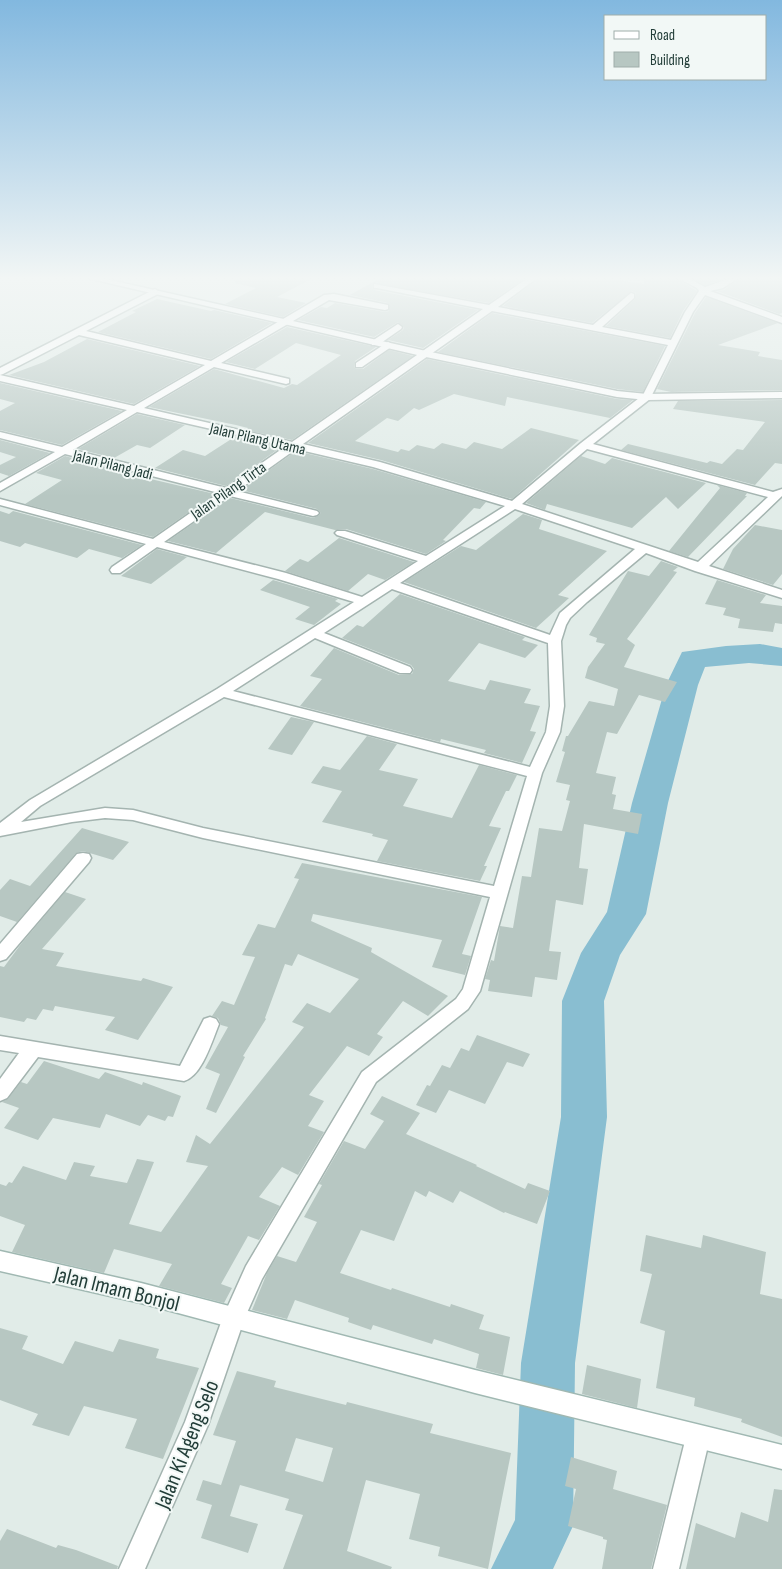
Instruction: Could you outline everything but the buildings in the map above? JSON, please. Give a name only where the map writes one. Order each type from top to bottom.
[{"type":"street","points":[[0,372],[41,351]]},
{"type":"street","points":[[159,351],[286,381]]},
{"type":"street","points":[[0,488],[235,351]]},
{"type":"street","points":[[359,365],[380,351]]},
{"type":"street","points":[[413,351],[617,394],[643,397],[782,395]]},
{"type":"street","name":"Jalan Pilang Tirta","points":[[116,570],[291,446],[430,351]]},
{"type":"street","points":[[0,831],[35,803],[222,692],[514,505],[643,397],[669,351]]},
{"type":"street","name":"Jalan Pilang Utama","points":[[0,378],[376,464],[514,505],[782,594]]},
{"type":"street","name":"Jalan Pilang Jadi","points":[[0,435],[313,513]]},
{"type":"street","points":[[585,445],[778,493]]},
{"type":"street","points":[[699,568],[778,493]]},
{"type":"street","points":[[0,502],[282,576],[364,601]]},
{"type":"street","points":[[341,533],[428,560]]},
{"type":"street","points":[[391,584],[554,640],[565,616],[643,549]]},
{"type":"street","points":[[314,633],[404,670]]},
{"type":"street","name":"Jalan Ki Ageng Selo","points":[[132,1569],[196,1425],[234,1317],[254,1273],[369,1078],[462,1004],[471,991],[535,773],[553,732],[556,718],[554,640]]},
{"type":"street","points":[[222,692],[535,773]]},
{"type":"street","points":[[0,831],[72,816],[106,812],[133,815],[203,833],[500,893]]},
{"type":"street","points":[[0,955],[84,858]]},
{"type":"street","points":[[0,1044],[184,1074],[190,1068],[210,1024]]},
{"type":"street","points":[[0,1093],[33,1049]]},
{"type":"street","name":"Jalan Imam Bonjol","points":[[0,1261],[234,1317],[491,1386],[782,1457]]},
{"type":"street","points":[[666,1569],[698,1437]]},
{"type":"waterway","points":[[521,1569],[544,1526],[548,1363],[584,1117],[583,1001],[601,953],[626,914],[650,803],[682,685],[693,659],[738,654],[782,657]]}]
